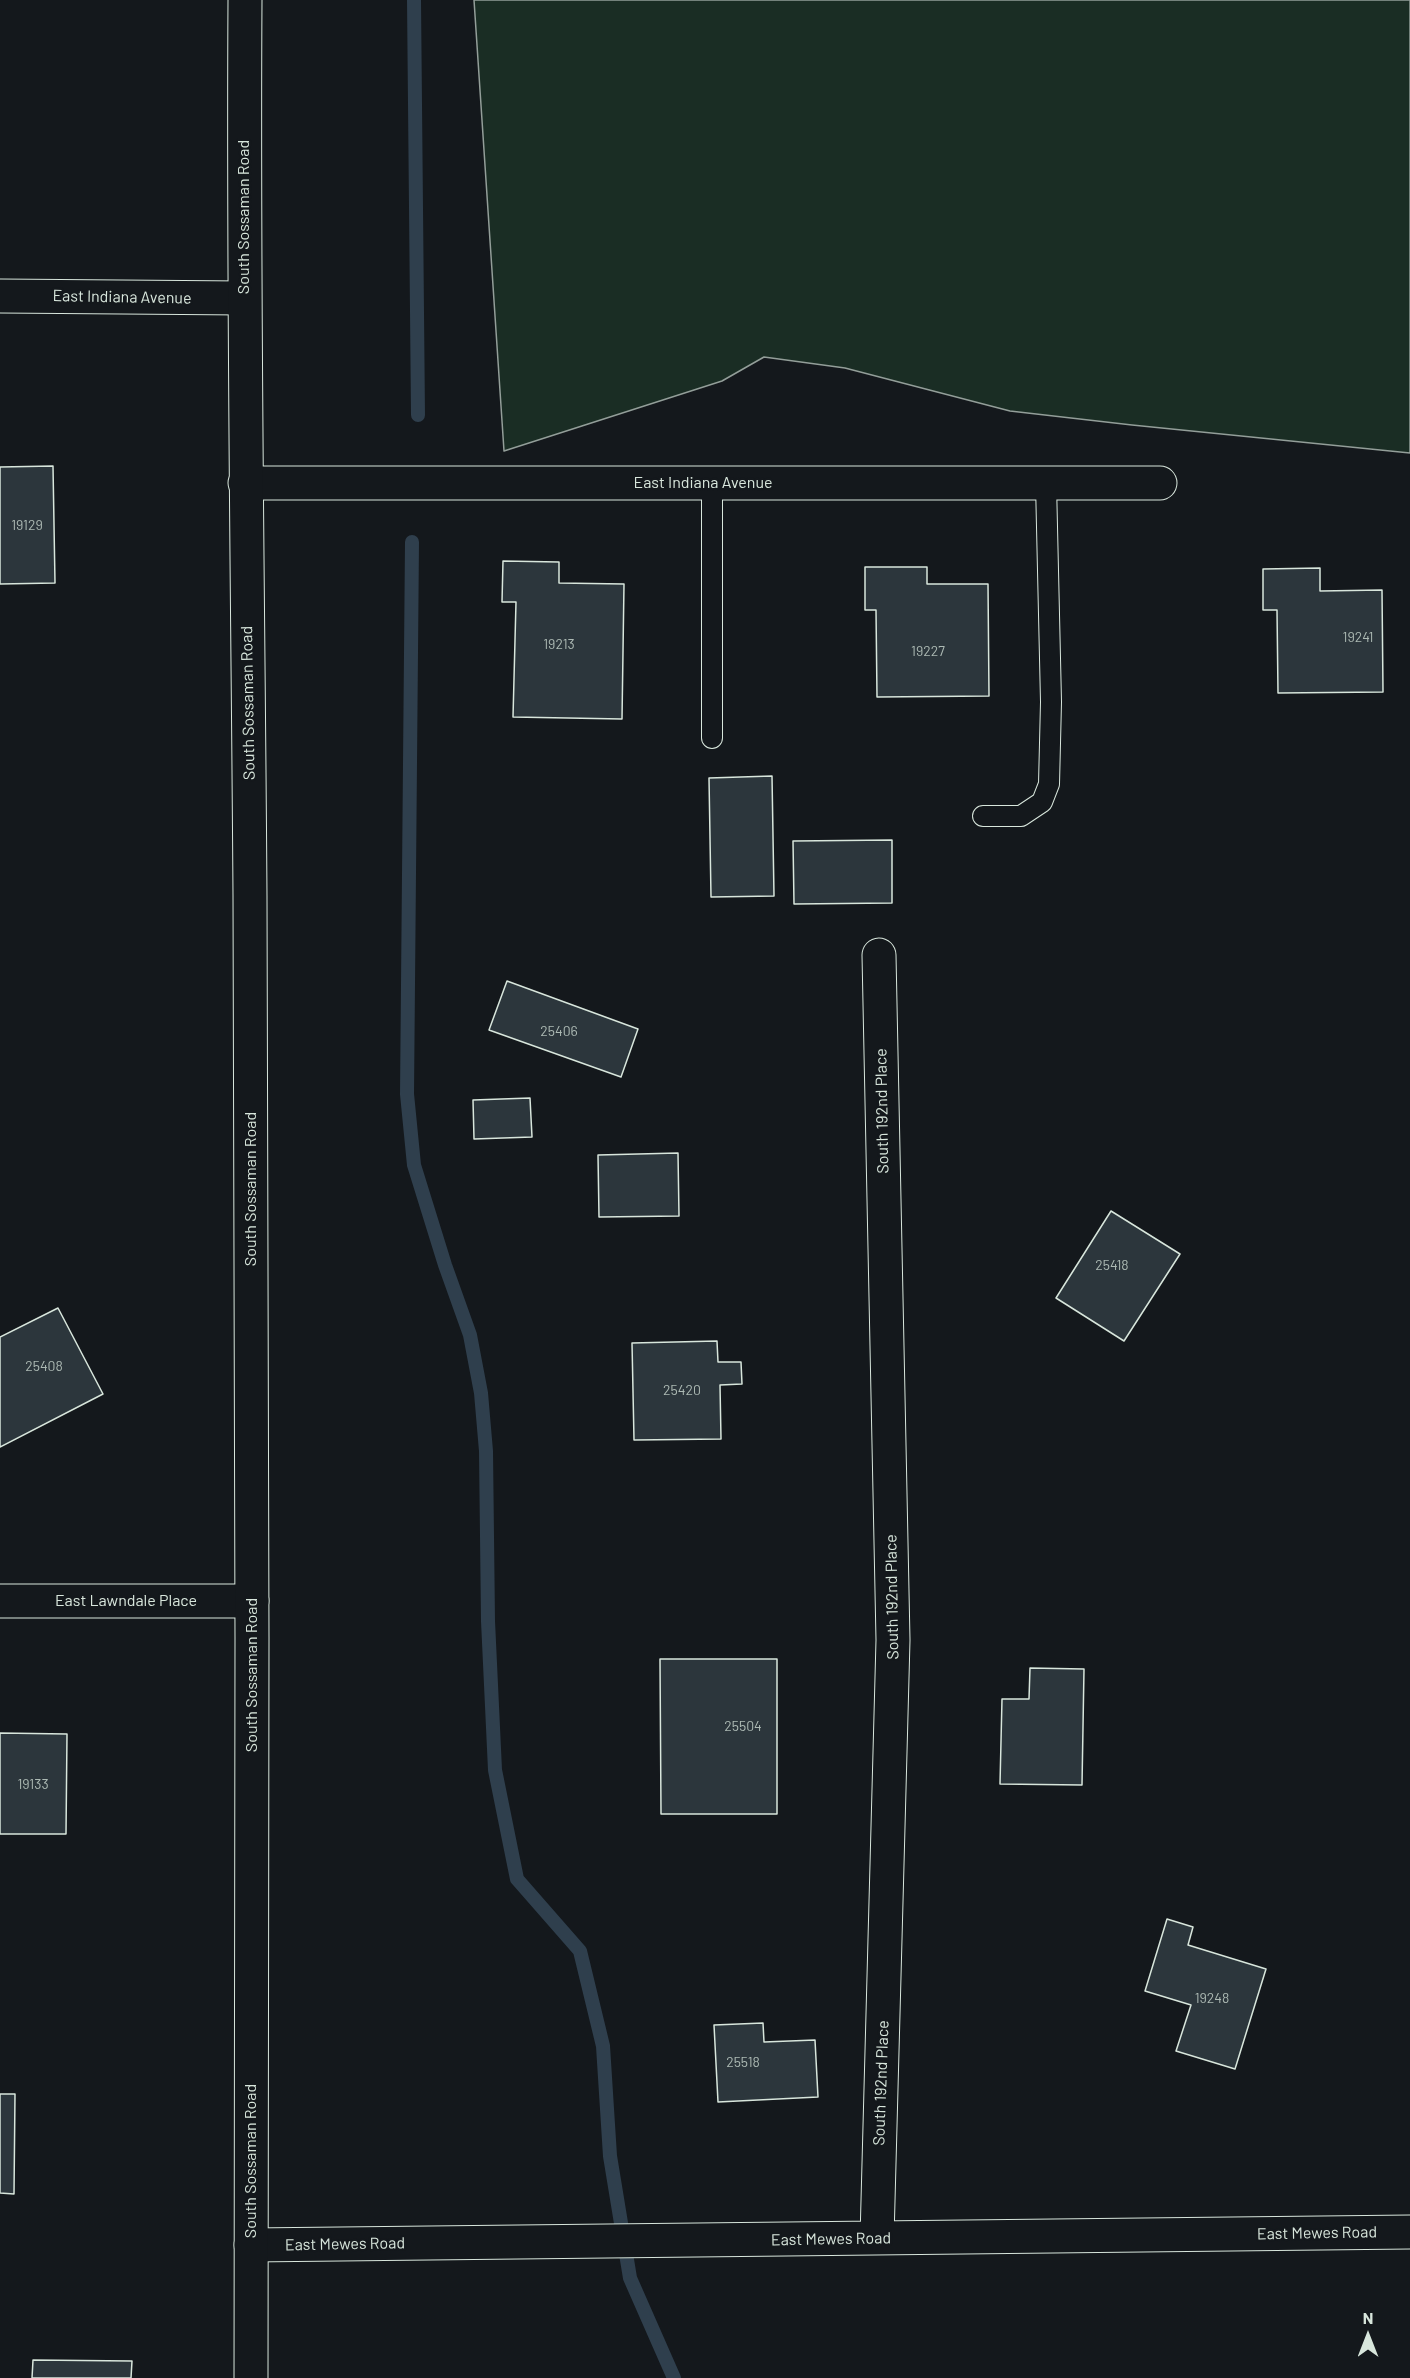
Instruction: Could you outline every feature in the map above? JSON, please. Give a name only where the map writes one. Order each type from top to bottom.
[{"type":"street","name":"South Sossaman Road","points":[[245,0],[243,298],[250,895],[252,1601],[251,2378]]},
{"type":"street","name":"East Indiana Avenue","points":[[0,296],[243,298]]},
{"type":"street","name":"East Indiana Avenue","points":[[245,483],[1160,483]]},
{"type":"street","name":"South 192nd Place","points":[[877,2238],[893,1640],[879,955]]},
{"type":"street","name":"East Lawndale Place","points":[[0,1601],[252,1601]]},
{"type":"street","name":"East Mewes Road","points":[[251,2245],[1410,2232]]},
{"type":"lane","points":[[712,483],[712,738]]},
{"type":"lane","points":[[983,816],[1021,816],[1042,802],[1049,784],[1051,702],[1046,483]]},
{"type":"green space","points":[[474,0],[1410,0],[1410,453],[1010,411],[845,368],[764,357],[722,381],[504,451]]},
{"type":"building","points":[[53,466],[55,583],[0,584],[0,467]]},
{"type":"building","points":[[503,561],[559,562],[559,583],[624,584],[622,719],[513,717],[516,602],[502,602]]},
{"type":"building","points":[[865,567],[927,567],[927,584],[988,584],[989,696],[877,697],[876,610],[865,610]]},
{"type":"building","points":[[1320,568],[1320,591],[1382,590],[1383,692],[1278,693],[1277,610],[1263,610],[1263,569]]},
{"type":"building","points":[[772,776],[774,896],[711,897],[709,778]]},
{"type":"building","points":[[892,840],[892,903],[794,904],[793,841]]},
{"type":"building","points":[[507,981],[638,1029],[621,1077],[489,1030]]},
{"type":"building","points":[[530,1098],[532,1137],[474,1139],[473,1100]]},
{"type":"building","points":[[678,1153],[679,1216],[599,1217],[598,1155]]},
{"type":"building","points":[[1111,1211],[1180,1254],[1124,1341],[1056,1298]]},
{"type":"building","points":[[58,1308],[103,1394],[0,1447],[0,1337]]},
{"type":"building","points":[[717,1341],[718,1362],[741,1362],[742,1384],[720,1385],[721,1439],[634,1440],[632,1343]]},
{"type":"building","points":[[660,1659],[777,1659],[777,1814],[661,1814]]},
{"type":"building","points":[[1030,1668],[1084,1669],[1082,1785],[1000,1784],[1002,1699],[1029,1699]]},
{"type":"building","points":[[0,1733],[67,1734],[66,1834],[0,1834]]},
{"type":"building","points":[[1167,1919],[1193,1927],[1188,1945],[1266,1969],[1235,2069],[1176,2051],[1191,2005],[1145,1991]]},
{"type":"building","points":[[763,2023],[764,2042],[815,2040],[818,2097],[718,2102],[714,2025]]},
{"type":"building","points":[[0,2094],[15,2094],[14,2194],[0,2193]]},
{"type":"building","points":[[33,2360],[132,2361],[131,2378],[32,2378]]},
{"type":"waterway","points":[[414,0],[418,415]]},
{"type":"waterway","points":[[412,542],[407,1094],[414,1165],[445,1265],[470,1335],[481,1393],[486,1451],[488,1621],[495,1770],[517,1879],[580,1951],[603,2046],[610,2156],[630,2278],[674,2378]]}]
